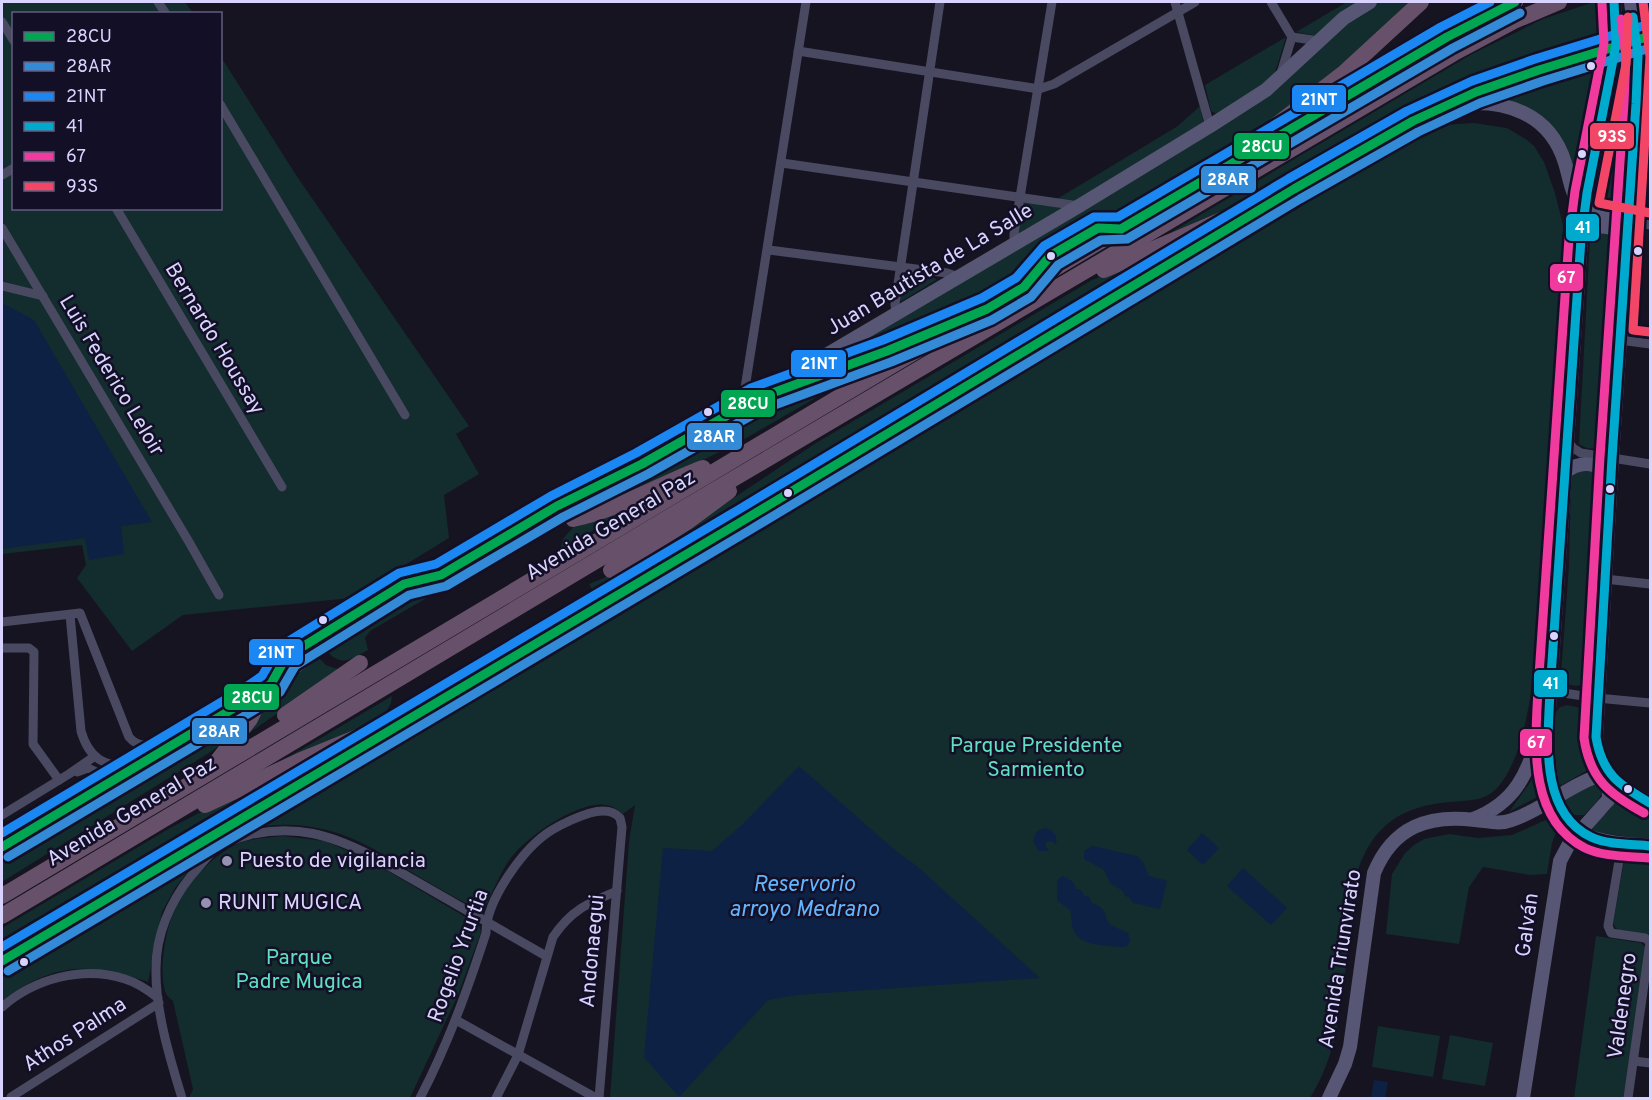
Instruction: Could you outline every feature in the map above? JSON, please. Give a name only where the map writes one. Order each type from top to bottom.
[{"type":"highway","points":[[1200,183],[1321,92],[1421,2]]},
{"type":"highway","name":"Avenida General Paz","points":[[2,896],[1447,37],[1515,2]]},
{"type":"highway","name":"Avenida General Paz","points":[[2,916],[761,463],[1479,39],[1559,2]]},
{"type":"highway","points":[[1066,282],[1102,271],[1294,189]]},
{"type":"highway","points":[[749,403],[886,351],[987,309]]},
{"type":"highway","points":[[573,519],[610,507],[746,452]]},
{"type":"highway","points":[[611,570],[716,502],[761,463]]},
{"type":"highway","points":[[210,771],[288,712],[360,663]]},
{"type":"highway","points":[[210,771],[250,720],[266,687]]},
{"type":"highway","points":[[149,828],[358,737]]},
{"type":"street","points":[[749,403],[806,2]]},
{"type":"street","points":[[896,315],[895,304],[940,2]]},
{"type":"street","points":[[1014,245],[1052,2]]},
{"type":"street","points":[[1175,2],[1210,126]]},
{"type":"street","points":[[798,51],[1039,90],[1054,84],[1196,2]]},
{"type":"street","points":[[1271,2],[1292,37],[1280,79]]},
{"type":"street","name":"Juan Bautista de La Salle","points":[[2,847],[219,718],[333,640],[548,512],[642,464],[749,403],[1210,126],[1255,98],[1280,79],[1344,18],[1370,2]]},
{"type":"street","points":[[1614,2],[1617,45],[1582,231],[1550,698],[1550,774],[1555,796],[1563,811],[1580,830],[1595,838],[1650,846]]},
{"type":"street","points":[[1631,2],[1644,38],[1636,104],[1611,458],[1597,698],[1597,750],[1601,764],[1608,774],[1650,803]]},
{"type":"street","points":[[2,22],[12,38]]},
{"type":"street","points":[[1292,37],[1319,41]]},
{"type":"street","points":[[2,961],[210,845],[744,520],[1294,189],[1413,121],[1476,92],[1644,38]]},
{"type":"street","points":[[1450,105],[1479,103],[1501,105],[1519,110],[1539,123],[1559,148],[1564,157],[1574,194],[1585,211],[1606,218],[1650,225]]},
{"type":"street","points":[[1636,104],[1650,106]]},
{"type":"street","points":[[222,107],[405,415]]},
{"type":"street","points":[[782,163],[1079,206]]},
{"type":"street","name":"Bernardo Houssay","points":[[117,210],[282,487]]},
{"type":"street","points":[[1582,231],[1605,226],[1626,236]]},
{"type":"street","name":"Luis Federico Leloir","points":[[2,228],[219,595]]},
{"type":"street","points":[[769,250],[947,273],[959,277]]},
{"type":"street","points":[[2,286],[43,296]]},
{"type":"street","points":[[1620,340],[1650,344]]},
{"type":"street","points":[[1567,440],[1581,453],[1650,464]]},
{"type":"street","points":[[1564,473],[1571,467],[1588,463],[1597,465],[1611,474]]},
{"type":"street","points":[[1605,579],[1650,584]]},
{"type":"street","points":[[2,622],[75,614]]},
{"type":"street","points":[[75,614],[132,741],[142,745],[156,743],[191,723],[219,718]]},
{"type":"street","points":[[75,614],[81,731],[94,756],[116,766],[134,768]]},
{"type":"street","points":[[2,648],[28,648],[34,652],[33,744],[59,780]]},
{"type":"street","points":[[1550,698],[1597,698],[1650,703]]},
{"type":"street","name":"Avenida Triunvirato","points":[[1473,819],[1503,804],[1522,780],[1532,757],[1550,698]]},
{"type":"street","points":[[2,815],[94,756]]},
{"type":"street","points":[[69,774],[88,768],[92,769],[98,778],[92,793]]},
{"type":"street","name":"Avenida Triunvirato","points":[[1329,1098],[1339,1079],[1350,1047],[1374,873],[1380,859],[1399,836],[1412,827],[1428,821],[1473,819],[1497,823],[1509,821],[1524,815],[1585,780],[1608,774]]},
{"type":"street","name":"Galván","points":[[1523,1098],[1560,861],[1580,830],[1609,799],[1608,774]]},
{"type":"street","name":"Rogelio Yrurtia","points":[[420,1098],[442,1056],[456,1020],[486,933],[486,923],[499,893],[514,868],[550,831],[596,811],[612,812]]},
{"type":"street","name":"Andonaegui","points":[[598,1098],[622,827],[620,818],[612,812]]},
{"type":"street","points":[[182,1098],[173,1070],[159,1000],[156,966],[161,936],[169,910],[210,845],[270,830],[296,830],[322,835],[349,844],[372,856],[546,956]]},
{"type":"street","name":"Valdenegro","points":[[1622,843],[1608,926],[1611,933],[1645,938],[1650,942],[1648,979],[1628,1098]]},
{"type":"street","points":[[496,1098],[518,1054],[553,937],[563,922],[589,902],[616,891]]},
{"type":"street","points":[[2,1007],[12,998],[36,984],[52,978],[81,974],[127,979],[140,985],[159,1000]]},
{"type":"street","name":"Athos Palma","points":[[11,1097],[159,1000]]},
{"type":"street","points":[[456,1020],[598,1098]]},
{"type":"street","points":[[1634,1061],[1650,1064]]},
{"type":"green space","points":[[2,2],[185,2],[192,12],[12,12],[12,210],[222,210],[222,59],[296,175],[469,426],[456,434],[479,474],[444,495],[449,538],[351,598],[183,615],[132,651],[77,578],[86,565],[82,545],[2,554]]},
{"type":"green space","points":[[1347,2],[1360,2],[1317,36],[1296,32]]},
{"type":"green space","points":[[1378,2],[1414,2],[1319,86],[1289,109],[1202,165],[936,321],[888,346],[796,379],[1290,77],[1342,25]]},
{"type":"green space","points":[[1594,2],[1604,2],[1607,33],[1605,42],[1524,67],[1417,110],[1386,125],[1282,186],[1168,234],[1472,54],[1543,19]]},
{"type":"green space","points":[[1639,2],[1650,2],[1650,27],[1641,23]]},
{"type":"green space","points":[[1286,37],[1275,73],[1269,82],[1219,115],[1211,111],[1205,85]]},
{"type":"green space","points":[[1610,55],[1579,192],[1551,130],[1480,98],[1480,96]]},
{"type":"green space","points":[[1631,63],[1621,206],[1615,210],[1605,211],[1595,206],[1595,202],[1613,111],[1619,65]]},
{"type":"green space","points":[[1200,106],[1204,124],[1075,202],[1057,199],[1178,126]]},
{"type":"green space","name":"Parque Presidente Sarmiento","points":[[1474,123],[1507,128],[1534,146],[1544,162],[1563,225],[1560,333],[1558,334],[1555,373],[1557,380],[1538,638],[1528,710],[1510,769],[1496,789],[1475,800],[1433,804],[1403,814],[1380,831],[1363,857],[1357,873],[1336,1034],[1326,1066],[1310,1098],[610,1098],[629,841],[635,805],[623,814],[606,805],[582,808],[567,814],[538,832],[508,862],[485,908],[476,909],[375,850],[333,832],[303,826],[273,825],[257,827],[228,836],[227,834],[683,562],[697,568],[950,410],[1052,353],[1414,134],[1443,125]]},
{"type":"green space","points":[[1023,201],[1063,208],[1019,237],[1016,234]]},
{"type":"green space","points":[[1217,228],[748,510],[657,549],[816,443],[1092,280]]},
{"type":"green space","points":[[1593,232],[1616,233],[1618,241],[1604,444],[1592,448],[1579,444],[1590,238]]},
{"type":"green space","points":[[905,275],[935,278],[936,280],[902,301],[900,300],[902,278]]},
{"type":"green space","points":[[881,360],[736,444],[672,475],[607,502],[663,472],[766,400]]},
{"type":"green space","points":[[670,453],[673,458],[641,478],[559,518],[545,521],[470,565],[473,571],[370,631],[365,638],[368,650],[351,659],[341,660],[331,656],[326,650],[563,508]]},
{"type":"green space","points":[[1578,469],[1595,471],[1601,478],[1592,590],[1590,680],[1586,684],[1574,686],[1568,684],[1561,675],[1569,565],[1571,475]]},
{"type":"green space","points":[[649,497],[560,550],[563,539],[575,525]]},
{"type":"green space","points":[[689,543],[691,545],[319,767],[318,765],[597,598],[589,584]]},
{"type":"green space","points":[[319,658],[326,665],[340,670],[249,733],[271,691]]},
{"type":"green space","points":[[392,696],[384,716],[362,731],[258,775]]},
{"type":"green space","points":[[251,704],[226,741],[2,882],[2,854]]},
{"type":"green space","points":[[1567,705],[1581,708],[1584,711],[1588,767],[1586,771],[1562,785],[1559,784],[1554,758],[1556,712],[1560,707]]},
{"type":"green space","points":[[1542,755],[1546,792],[1509,812],[1531,781]]},
{"type":"green space","points":[[319,758],[219,823],[2,954],[2,928],[170,828]]},
{"type":"green space","points":[[1591,784],[1598,786],[1601,790],[1599,798],[1584,815],[1574,815],[1564,801],[1566,797]]},
{"type":"green space","points":[[1613,788],[1650,810],[1650,840],[1595,832],[1592,829],[1612,807]]},
{"type":"green space","points":[[1548,819],[1556,832],[1547,874],[1530,875],[1483,867],[1469,887],[1459,944],[1386,934],[1392,874],[1405,853],[1414,845],[1424,839],[1449,834],[1478,838],[1512,835]]},
{"type":"green space","name":"Parque Padre Mugica","points":[[283,836],[325,841],[371,861],[479,925],[481,932],[458,995],[410,1098],[189,1098],[193,1089],[173,1001],[166,994],[163,981],[163,956],[172,917],[186,890],[204,868],[218,856],[245,841]]},
{"type":"green space","points":[[198,851],[201,856],[175,888],[162,912],[148,982],[108,971],[72,969],[37,979],[2,1001],[2,967]]},
{"type":"green space","points":[[1628,853],[1650,856],[1650,935],[1624,932],[1615,927],[1613,923],[1625,856]]},
{"type":"green space","points":[[1596,936],[1641,943],[1645,947],[1624,1098],[1574,1098]]},
{"type":"green space","points":[[1378,1026],[1440,1036],[1433,1077],[1372,1067]]},
{"type":"green space","points":[[1450,1035],[1493,1043],[1485,1086],[1442,1079]]},
{"type":"water","points":[[2,303],[34,320],[152,522],[121,526],[124,554],[89,560],[85,538],[2,549]]},
{"type":"water","name":"Reservorio arroyo Medrano","points":[[799,766],[896,851],[918,867],[1040,978],[796,995],[768,1000],[679,1097],[644,1057],[663,848],[712,851],[744,823]]},
{"type":"water","points":[[1045,828],[1055,834],[1056,845],[1052,841],[1046,842],[1046,848],[1050,851],[1039,851],[1033,841],[1037,831]]},
{"type":"water","points":[[1202,833],[1219,848],[1203,865],[1187,850]]},
{"type":"water","points":[[1092,846],[1137,856],[1143,862],[1149,876],[1167,881],[1160,909],[1133,903],[1123,891],[1110,883],[1104,870],[1084,859],[1084,851]]},
{"type":"water","points":[[1243,868],[1287,908],[1271,925],[1227,886]]},
{"type":"water","points":[[1063,876],[1073,882],[1076,889],[1081,890],[1084,896],[1089,897],[1092,903],[1103,910],[1110,924],[1128,933],[1130,941],[1127,946],[1094,944],[1076,935],[1072,927],[1070,910],[1057,900],[1057,880]]},
{"type":"water","points":[[1374,1080],[1388,1082],[1385,1098],[1371,1098]]},
{"type":"transit line","name":"21NT","points":[[2,833],[243,689],[262,676],[279,647],[399,573],[436,564],[551,496],[636,453],[751,388],[883,340],[982,298],[1016,278],[1044,246],[1094,217],[1118,217],[1441,27],[1490,2]]},
{"type":"transit line","name":"28CU","points":[[2,847],[249,699],[271,684],[286,657],[404,584],[441,575],[557,506],[642,464],[756,399],[887,351],[987,309],[1024,287],[1050,256],[1098,228],[1121,229],[1447,37],[1515,2]]},
{"type":"transit line","name":"41","points":[[1614,2],[1616,45],[1587,193],[1581,239],[1550,691],[1548,752],[1555,792],[1562,810],[1574,826],[1598,840],[1650,846]]},
{"type":"transit line","name":"93S","points":[[1643,2],[1650,57],[1633,330],[1650,332]]},
{"type":"transit line","name":"67","points":[[1602,3],[1604,44],[1575,191],[1569,238],[1538,690],[1537,756],[1544,800],[1553,819],[1566,835],[1585,848],[1600,853],[1649,858]]},
{"type":"transit line","name":"28AR","points":[[8,857],[256,709],[280,692],[295,666],[409,595],[446,586],[563,517],[648,474],[761,410],[891,362],[992,320],[1031,297],[1058,265],[1101,240],[1127,239],[1453,48],[1520,13]]},
{"type":"transit line","name":"93S","points":[[1628,17],[1626,64],[1599,203],[1650,213]]},
{"type":"transit line","name":"41","points":[[1633,17],[1638,56],[1636,104],[1596,737],[1603,760],[1614,777],[1650,803]]},
{"type":"transit line","name":"67","points":[[1621,19],[1626,57],[1624,103],[1584,738],[1591,764],[1603,784],[1611,792],[1644,813]]},
{"type":"transit line","name":"21NT","points":[[2,947],[738,510],[1288,179],[1407,111],[1472,81],[1646,25]]},
{"type":"transit line","name":"28CU","points":[[2,961],[744,520],[1294,189],[1413,121],[1476,92],[1650,36]]},
{"type":"transit line","name":"28AR","points":[[8,971],[750,530],[1300,199],[1418,132],[1480,103],[1650,48]]},
{"type":"place","name":"Puesto de vigilancia","points":[[227,861]]},
{"type":"place","name":"RUNIT MUGICA","points":[[206,903]]}]
